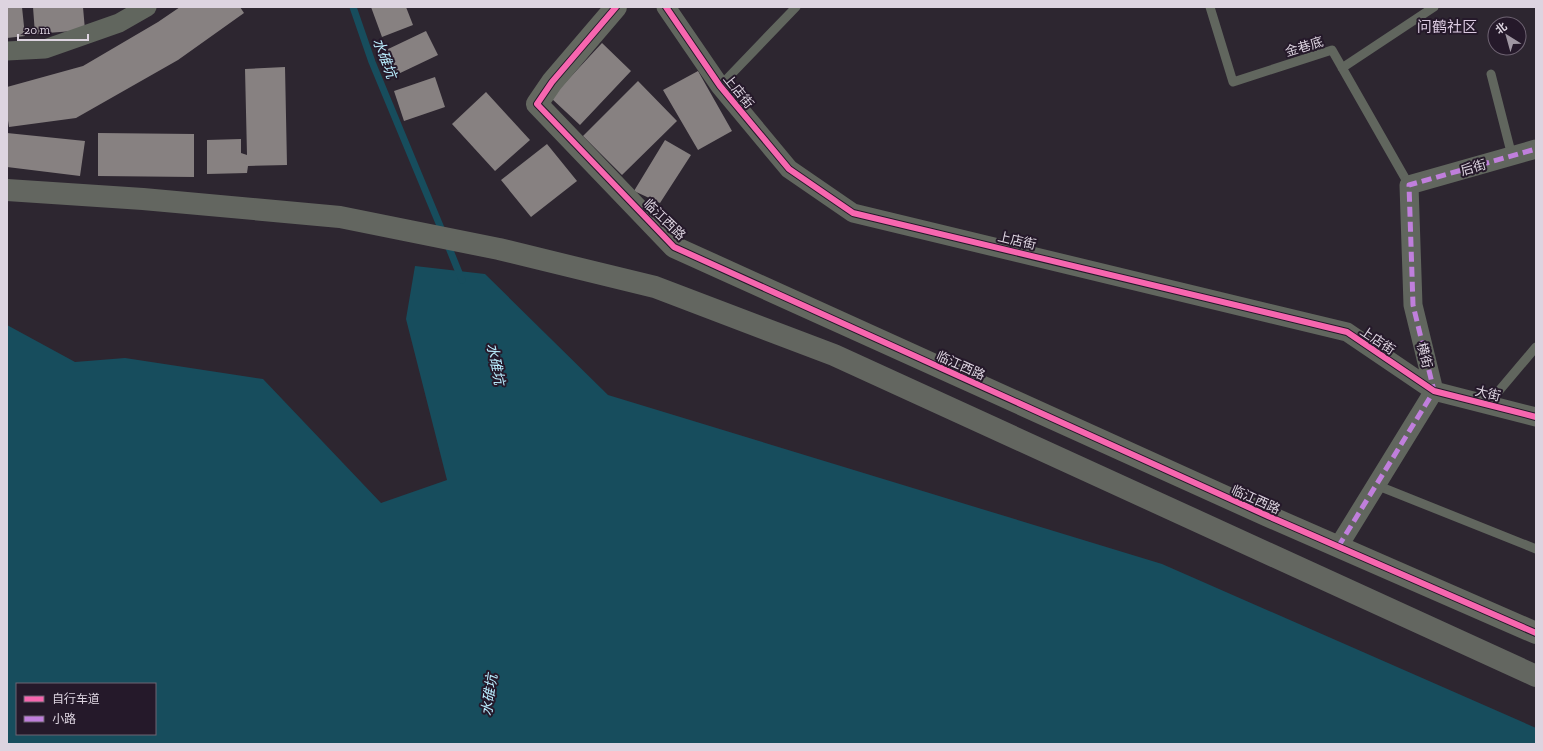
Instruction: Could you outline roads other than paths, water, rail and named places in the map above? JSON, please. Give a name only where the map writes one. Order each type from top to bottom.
[{"type":"main road","points":[[7,190],[143,199],[340,217],[499,249],[655,287],[834,355],[1536,676]]},
{"type":"street","points":[[7,51],[45,49],[119,23],[147,7]]},
{"type":"street","name":"临江西路","points":[[616,7],[552,82],[537,104],[674,247],[1338,547],[1536,633]]},
{"type":"street","name":"上店街","points":[[666,7],[720,86],[789,169],[853,213],[1347,332],[1434,391]]},
{"type":"street","name":"后街","points":[[1409,185],[1536,149]]},
{"type":"street","name":"横街","points":[[1409,185],[1413,305],[1434,391]]},
{"type":"street","points":[[1338,547],[1434,391]]},
{"type":"street","name":"大街","points":[[1434,391],[1536,417]]},
{"type":"lane","points":[[720,86],[796,7]]},
{"type":"lane","name":"金巷底","points":[[1210,7],[1233,82],[1332,50],[1409,185]]},
{"type":"lane","points":[[1342,68],[1434,7]]},
{"type":"lane","points":[[1491,74],[1512,156]]},
{"type":"lane","points":[[1487,405],[1536,347]]},
{"type":"lane","points":[[1376,485],[1536,549]]},
{"type":"water","points":[[415,266],[485,274],[608,395],[1162,564],[1536,728],[1536,744],[7,744],[7,325],[75,362],[125,358],[263,379],[381,503],[447,480],[406,319]]},
{"type":"waterway","name":"水碓坑","points":[[353,7],[372,62],[443,233]]},
{"type":"waterway","name":"水碓坑","points":[[447,243],[462,280]]},
{"type":"district","name":"问鹤社区","points":[[1447,27]]}]
